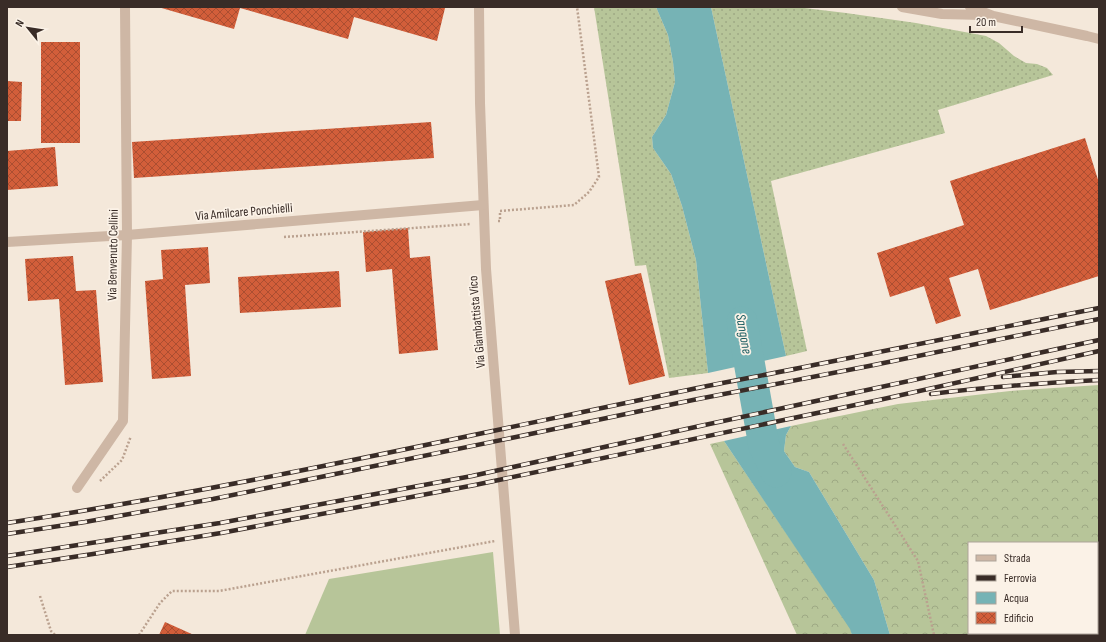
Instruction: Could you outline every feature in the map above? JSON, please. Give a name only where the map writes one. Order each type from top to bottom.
[{"type":"street","name":"Via Benvenuto Cellini","points":[[77,488],[123,420],[127,235],[125,7]]},
{"type":"street","name":"Via Giambattista Vico","points":[[479,7],[483,205],[486,269],[515,635]]},
{"type":"street","points":[[902,7],[942,14],[993,16]]},
{"type":"street","points":[[970,7],[993,16],[1099,39]]},
{"type":"street","points":[[982,7],[993,16]]},
{"type":"street","name":"Via Amilcare Ponchielli","points":[[7,242],[127,235],[483,205]]},
{"type":"path","points":[[500,221],[500,211],[574,205],[589,192],[599,177],[577,7]]},
{"type":"path","points":[[280,238],[467,224]]},
{"type":"path","points":[[77,488],[98,483],[122,460],[132,434]]},
{"type":"path","points":[[843,444],[918,560],[934,635]]},
{"type":"path","points":[[139,635],[160,603],[172,591],[219,591],[507,539]]},
{"type":"path","points":[[40,596],[51,631],[55,635]]},
{"type":"green space","points":[[594,7],[656,7],[668,35],[675,82],[666,115],[652,137],[653,148],[671,174],[682,206],[696,260],[708,373],[669,378],[646,265],[635,266]]},
{"type":"green space","points":[[711,7],[796,7],[916,23],[986,36],[999,43],[1014,56],[1026,63],[1037,64],[1047,68],[1053,75],[938,110],[945,133],[771,181],[807,351],[786,356]]},
{"type":"green space","points":[[1099,385],[1099,635],[890,635],[874,580],[809,472],[795,467],[784,451],[786,435],[791,426],[898,404],[1010,391]]},
{"type":"green space","points":[[724,441],[851,629],[852,635],[797,635],[710,444]]},
{"type":"green space","points":[[493,552],[500,635],[305,635],[329,579]]},
{"type":"water","points":[[656,7],[711,7],[786,356],[708,373],[696,260],[682,206],[671,174],[653,148],[652,137],[666,115],[675,82],[668,35]]},
{"type":"water","points":[[791,426],[786,435],[784,451],[795,467],[809,472],[874,580],[890,635],[852,635],[850,629],[724,441]]},
{"type":"building","points":[[158,7],[445,8],[437,41],[354,17],[348,39],[240,8],[234,29]]},
{"type":"building","points":[[41,42],[80,42],[80,143],[41,143]]},
{"type":"building","points":[[7,81],[22,82],[21,121],[7,121]]},
{"type":"building","points":[[431,122],[434,158],[134,178],[132,142]]},
{"type":"building","points":[[1085,138],[1099,183],[1099,276],[990,310],[978,269],[949,278],[961,316],[936,324],[924,286],[890,297],[877,253],[964,225],[950,181]]},
{"type":"building","points":[[55,147],[58,186],[7,190],[7,151]]},
{"type":"building","points":[[408,228],[410,258],[430,256],[438,350],[399,354],[392,269],[366,272],[363,232]]},
{"type":"building","points":[[208,247],[210,283],[185,285],[191,376],[152,379],[145,281],[163,279],[161,250]]},
{"type":"building","points":[[73,256],[76,291],[96,290],[103,382],[65,385],[59,299],[28,301],[25,259]]},
{"type":"building","points":[[339,271],[341,307],[240,313],[238,277]]},
{"type":"building","points":[[641,273],[665,376],[629,385],[605,281]]},
{"type":"building","points":[[165,622],[194,635],[159,635]]},
{"type":"waterway","name":"Sangone","points":[[742,322],[764,446],[776,472]]},
{"type":"railway","points":[[7,523],[263,478],[704,387],[1099,308]]},
{"type":"railway","points":[[7,534],[85,522],[213,499],[693,400],[1099,319]]},
{"type":"railway","points":[[7,556],[220,523],[472,476],[1099,340]]},
{"type":"railway","points":[[7,567],[221,533],[475,485],[879,400],[1099,351]]},
{"type":"railway","points":[[1003,377],[1057,372],[1099,371]]},
{"type":"railway","points":[[931,394],[973,389],[1099,380]]}]
